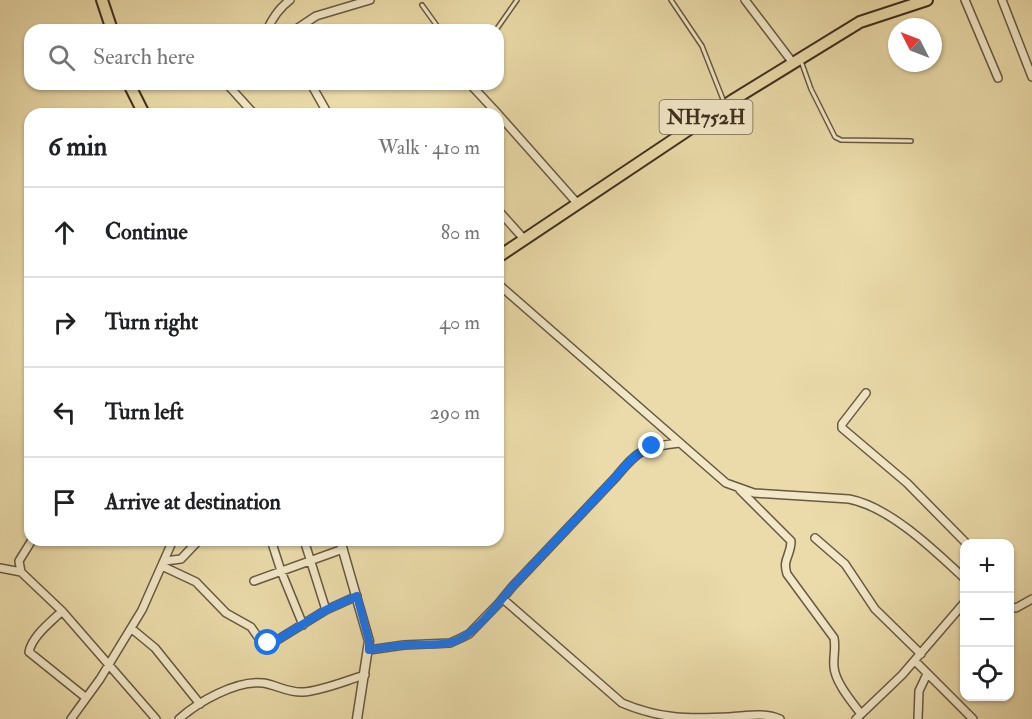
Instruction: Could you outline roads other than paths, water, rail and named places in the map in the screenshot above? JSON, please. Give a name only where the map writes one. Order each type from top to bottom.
[{"type":"highway","points":[[102,0],[109,24]]},
{"type":"highway","name":"NH752H","points":[[504,253],[725,105],[860,22],[905,3],[927,0]]},
{"type":"highway","points":[[132,90],[141,108]]},
{"type":"street","points":[[270,24],[281,7],[290,0]]},
{"type":"street","points":[[304,24],[316,16],[370,0]]},
{"type":"street","points":[[745,0],[796,61]]},
{"type":"street","points":[[965,0],[998,78]]},
{"type":"street","points":[[1002,0],[1032,77]]},
{"type":"street","points":[[232,90],[249,108]]},
{"type":"street","points":[[314,90],[325,108]]},
{"type":"street","points":[[476,90],[492,108]]},
{"type":"street","points":[[504,121],[577,203]]},
{"type":"street","points":[[504,217],[524,239]]},
{"type":"street","points":[[504,289],[726,483],[754,493],[864,502],[886,513],[960,574]]},
{"type":"street","points":[[866,393],[842,424],[842,429],[907,483],[963,539]]},
{"type":"street","points":[[369,650],[404,645],[450,643],[469,634],[631,459],[642,450],[652,446],[680,442]]},
{"type":"street","points":[[738,488],[791,542],[791,549],[784,562],[787,574],[834,638],[836,649],[834,667],[859,716],[915,662],[960,608]]},
{"type":"street","points":[[815,538],[845,564],[875,609],[921,654]]},
{"type":"street","points":[[21,572],[19,561],[28,546]]},
{"type":"street","points":[[71,719],[132,629],[170,546]]},
{"type":"street","points":[[163,563],[181,559],[193,546]]},
{"type":"street","points":[[274,546],[280,571],[303,625]]},
{"type":"street","points":[[306,546],[326,610]]},
{"type":"street","points":[[254,581],[312,560],[338,546]]},
{"type":"street","points":[[343,546],[369,641],[357,719]]},
{"type":"street","points":[[163,563],[196,582],[226,613],[246,623],[264,642],[274,642],[326,610],[357,596]]},
{"type":"street","points":[[0,568],[21,572],[62,611],[156,719]]},
{"type":"street","points":[[503,599],[622,704],[667,718],[760,714],[780,719]]},
{"type":"street","points":[[1014,608],[1032,599]]},
{"type":"street","points":[[62,611],[30,646],[29,652],[85,697]]},
{"type":"street","points":[[132,629],[155,648],[200,704]]},
{"type":"street","points":[[915,662],[973,719]]},
{"type":"street","points":[[918,719],[919,691],[927,674]]},
{"type":"street","points":[[179,719],[200,704],[222,693],[254,683],[289,691],[307,692],[365,675]]},
{"type":"lane","points":[[500,24],[517,0]]},
{"type":"lane","points":[[671,0],[702,46],[725,105]]},
{"type":"lane","points":[[422,5],[436,24]]},
{"type":"lane","points":[[796,61],[835,137],[841,140],[911,141]]}]
